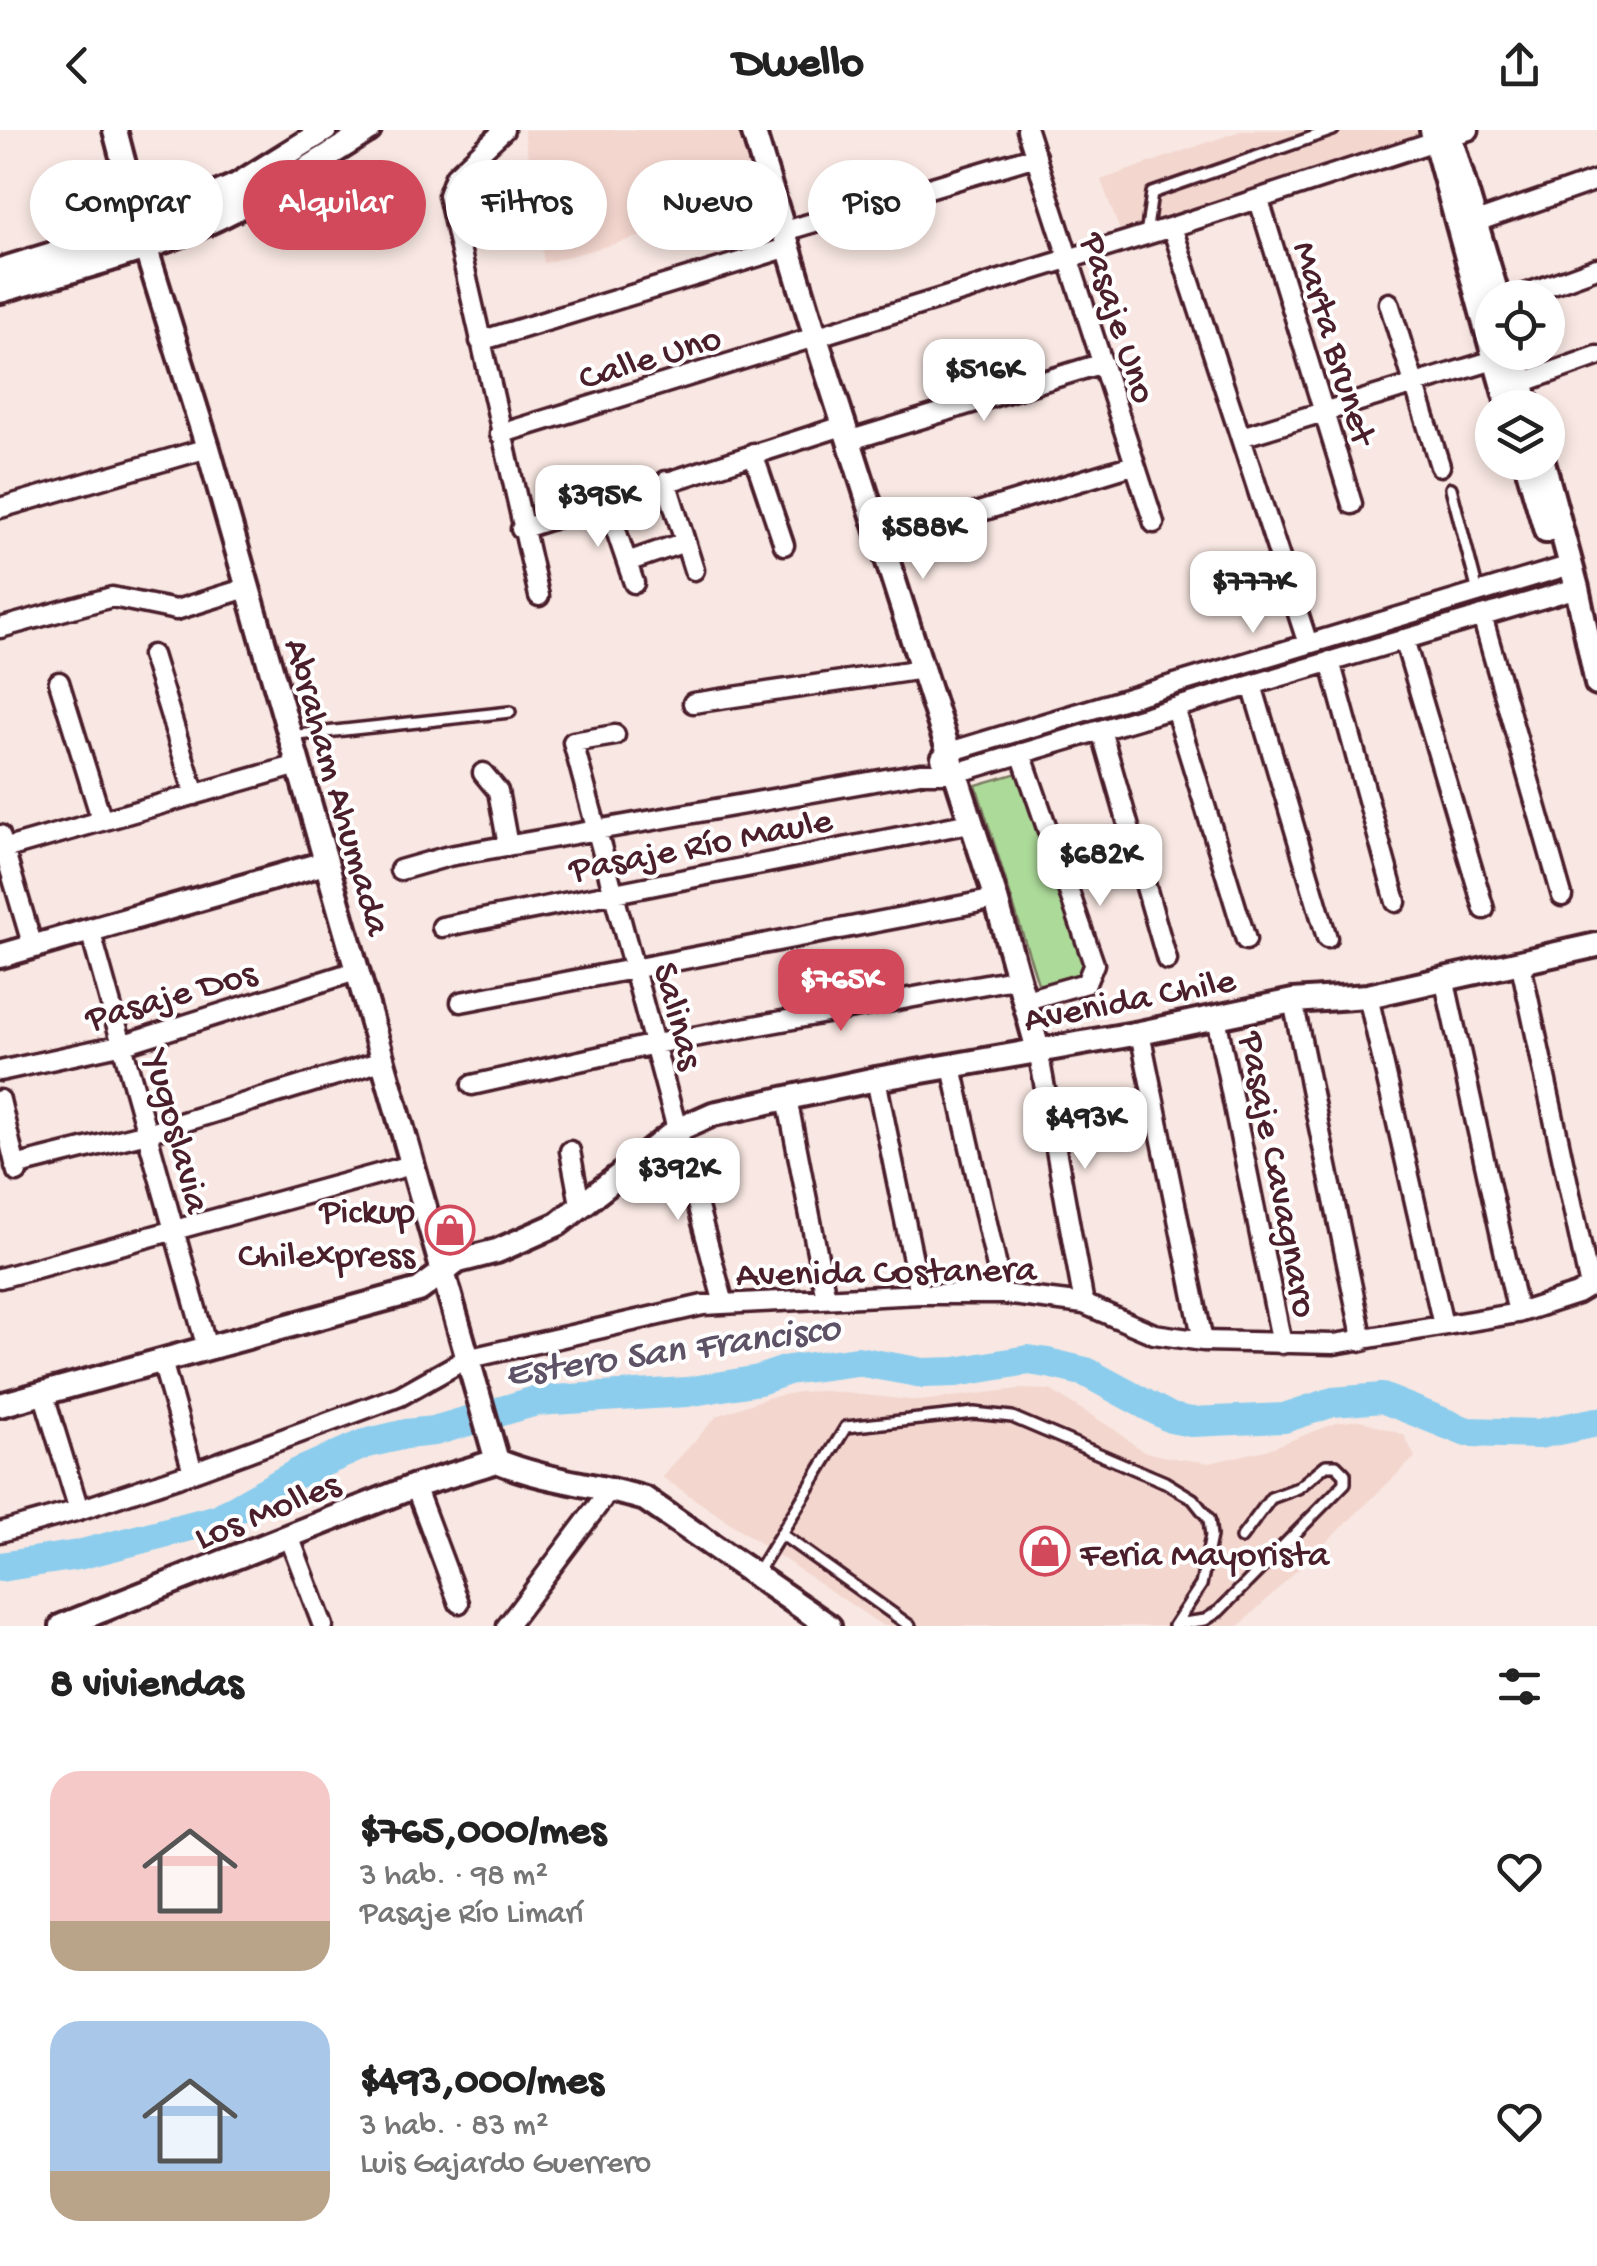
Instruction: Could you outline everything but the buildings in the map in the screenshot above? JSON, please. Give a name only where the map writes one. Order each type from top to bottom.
[{"type":"street","name":"Abraham Ahumada","points":[[115,130],[123,160]]},
{"type":"street","points":[[223,192],[325,130]]},
{"type":"street","points":[[223,215],[369,130]]},
{"type":"street","points":[[504,130],[454,176],[448,194],[539,596]]},
{"type":"street","points":[[753,130],[762,160]]},
{"type":"street","name":"Pasaje Uno","points":[[1028,130],[1154,523]]},
{"type":"street","points":[[1447,134],[1493,280]]},
{"type":"street","points":[[1447,134],[1484,280]]},
{"type":"street","name":"Calle Uno","points":[[500,434],[1172,228],[1447,134]]},
{"type":"street","points":[[788,239],[1036,156]]},
{"type":"street","points":[[1476,222],[1597,180]]},
{"type":"street","name":"Marta Brunet","points":[[1259,200],[1352,504]]},
{"type":"street","points":[[1172,228],[1308,644]]},
{"type":"street","points":[[788,242],[1022,989],[1038,1050],[1084,1304]]},
{"type":"street","points":[[0,270],[89,250]]},
{"type":"street","points":[[0,291],[111,250]]},
{"type":"street","name":"Abraham Ahumada","points":[[147,250],[208,448],[495,1452]]},
{"type":"street","points":[[480,341],[754,250]]},
{"type":"street","points":[[1564,280],[1597,268]]},
{"type":"street","points":[[1389,303],[1440,466]]},
{"type":"street","points":[[1521,383],[1597,356]]},
{"type":"street","points":[[521,529],[752,453],[849,433],[1103,363]]},
{"type":"street","points":[[1242,437],[1475,364]]},
{"type":"street","points":[[1512,370],[1523,390]]},
{"type":"street","points":[[0,508],[208,448]]},
{"type":"street","points":[[752,453],[784,546]]},
{"type":"street","points":[[883,541],[1133,465]]},
{"type":"street","points":[[1532,480],[1567,578],[1595,675]]},
{"type":"street","points":[[1547,480],[1567,578]]},
{"type":"street","points":[[666,482],[694,570]]},
{"type":"street","points":[[606,501],[634,583]]},
{"type":"street","points":[[627,562],[686,542]]},
{"type":"street","points":[[953,762],[1020,753],[1252,685],[1482,616],[1567,578]]},
{"type":"street","points":[[400,870],[449,856],[920,772],[1478,592],[1567,578]]},
{"type":"street","points":[[0,628],[112,597],[176,610],[247,588]]},
{"type":"street","points":[[1482,616],[1562,896]]},
{"type":"street","points":[[1404,639],[1484,909]]},
{"type":"street","points":[[152,655],[195,795]]},
{"type":"street","points":[[1330,661],[1396,902]]},
{"type":"street","points":[[693,703],[923,670]]},
{"type":"street","points":[[59,682],[102,821]]},
{"type":"street","points":[[1252,685],[1327,938]]},
{"type":"street","points":[[1175,708],[1246,940]]},
{"type":"street","points":[[1101,730],[1167,960]]},
{"type":"street","name":"Salinas","points":[[615,735],[573,742],[724,1304]]},
{"type":"street","points":[[472,1085],[655,1044],[1022,989],[1086,983],[1094,964],[1020,753]]},
{"type":"street","points":[[33,946],[1,845],[102,821],[298,765]]},
{"type":"street","points":[[482,773],[498,791],[508,846]]},
{"type":"street","name":"Pasaje Río Maule","points":[[442,927],[970,822]]},
{"type":"street","points":[[0,956],[325,862]]},
{"type":"street","points":[[461,1002],[996,898]]},
{"type":"street","name":"Yugoslavia","points":[[90,930],[206,1348]]},
{"type":"street","name":"Avenida Chile","points":[[442,1274],[458,1261],[496,1251],[558,1224],[676,1130],[713,1114],[876,1078],[1140,1033],[1293,1000],[1368,996],[1597,945]]},
{"type":"street","points":[[1521,964],[1594,1284]]},
{"type":"street","name":"Pasaje Dos","points":[[0,1071],[124,1044],[356,972]]},
{"type":"street","points":[[1444,978],[1518,1313]]},
{"type":"street","points":[[1368,996],[1443,1325]]},
{"type":"street","points":[[1293,1000],[1363,1341]]},
{"type":"street","name":"Pasaje Cavagnaro","points":[[1216,1017],[1282,1344]]},
{"type":"street","points":[[1140,1033],[1203,1341]]},
{"type":"street","points":[[0,1100],[12,1165],[146,1133],[382,1061]]},
{"type":"street","points":[[952,1067],[1003,1294]]},
{"type":"street","points":[[876,1078],[920,1294]]},
{"type":"street","points":[[787,1098],[826,1298]]},
{"type":"street","points":[[570,1151],[580,1204]]},
{"type":"street","points":[[0,1278],[411,1165]]},
{"type":"street","points":[[0,1405],[419,1290],[442,1274]]},
{"type":"street","name":"Avenida Costanera","points":[[0,1532],[193,1472],[400,1396],[466,1359],[703,1305],[920,1294],[1003,1294],[1084,1304],[1154,1334],[1203,1341],[1282,1344],[1363,1341],[1518,1313],[1594,1284]]},
{"type":"street","points":[[162,1361],[193,1472]]},
{"type":"street","points":[[44,1392],[79,1510]]},
{"type":"street","points":[[495,1452],[530,1474],[611,1488],[645,1499],[829,1626]]},
{"type":"street","name":"Los Molles","points":[[62,1626],[495,1452]]},
{"type":"street","points":[[416,1486],[458,1603]]},
{"type":"street","points":[[507,1626],[611,1488]]},
{"type":"street","points":[[290,1536],[323,1626]]},
{"type":"lane","points":[[1146,235],[1152,193],[1333,130]]},
{"type":"lane","points":[[1451,488],[1478,592]]},
{"type":"lane","points":[[289,736],[510,712]]},
{"type":"lane","points":[[756,1576],[846,1427],[974,1413],[1012,1417],[1165,1482],[1193,1499],[1209,1519],[1212,1536],[1202,1585],[1175,1625]]},
{"type":"lane","points":[[1175,1625],[1204,1620],[1219,1611],[1345,1483],[1345,1474],[1336,1465],[1326,1465],[1298,1488],[1271,1498],[1241,1538]]},
{"type":"lane","points":[[781,1534],[910,1626]]},
{"type":"shaded area","points":[[524,130],[746,130],[755,160],[627,160],[627,240],[607,246],[607,160],[529,160]]},
{"type":"shaded area","points":[[1243,130],[1420,130],[1422,136],[1122,236],[1101,180]]},
{"type":"shaded area","points":[[542,250],[592,250],[544,263]]},
{"type":"shaded area","name":"Feria Mayorista","points":[[1020,1389],[1050,1390],[1142,1451],[1166,1457],[1210,1463],[1266,1450],[1336,1423],[1360,1420],[1404,1435],[1415,1457],[1239,1626],[883,1626],[662,1477],[717,1416],[767,1398],[825,1391],[920,1401]]},
{"type":"green space","points":[[1021,772],[1091,969],[1082,981],[1041,993],[976,785]]},
{"type":"waterway","name":"Estero San Francisco","points":[[0,1567],[78,1555],[218,1519],[298,1473],[364,1444],[434,1431],[536,1401],[687,1392],[759,1380],[788,1370],[857,1361],[923,1373],[956,1372],[1028,1360],[1048,1363],[1086,1372],[1171,1418],[1191,1422],[1284,1418],[1333,1402],[1382,1398],[1467,1432],[1538,1434],[1597,1422]]},
{"type":"place","name":"Pickup Chilexpress","points":[[450,1230]]},
{"type":"place","name":"Feria Mayorista","points":[[1045,1551]]}]
